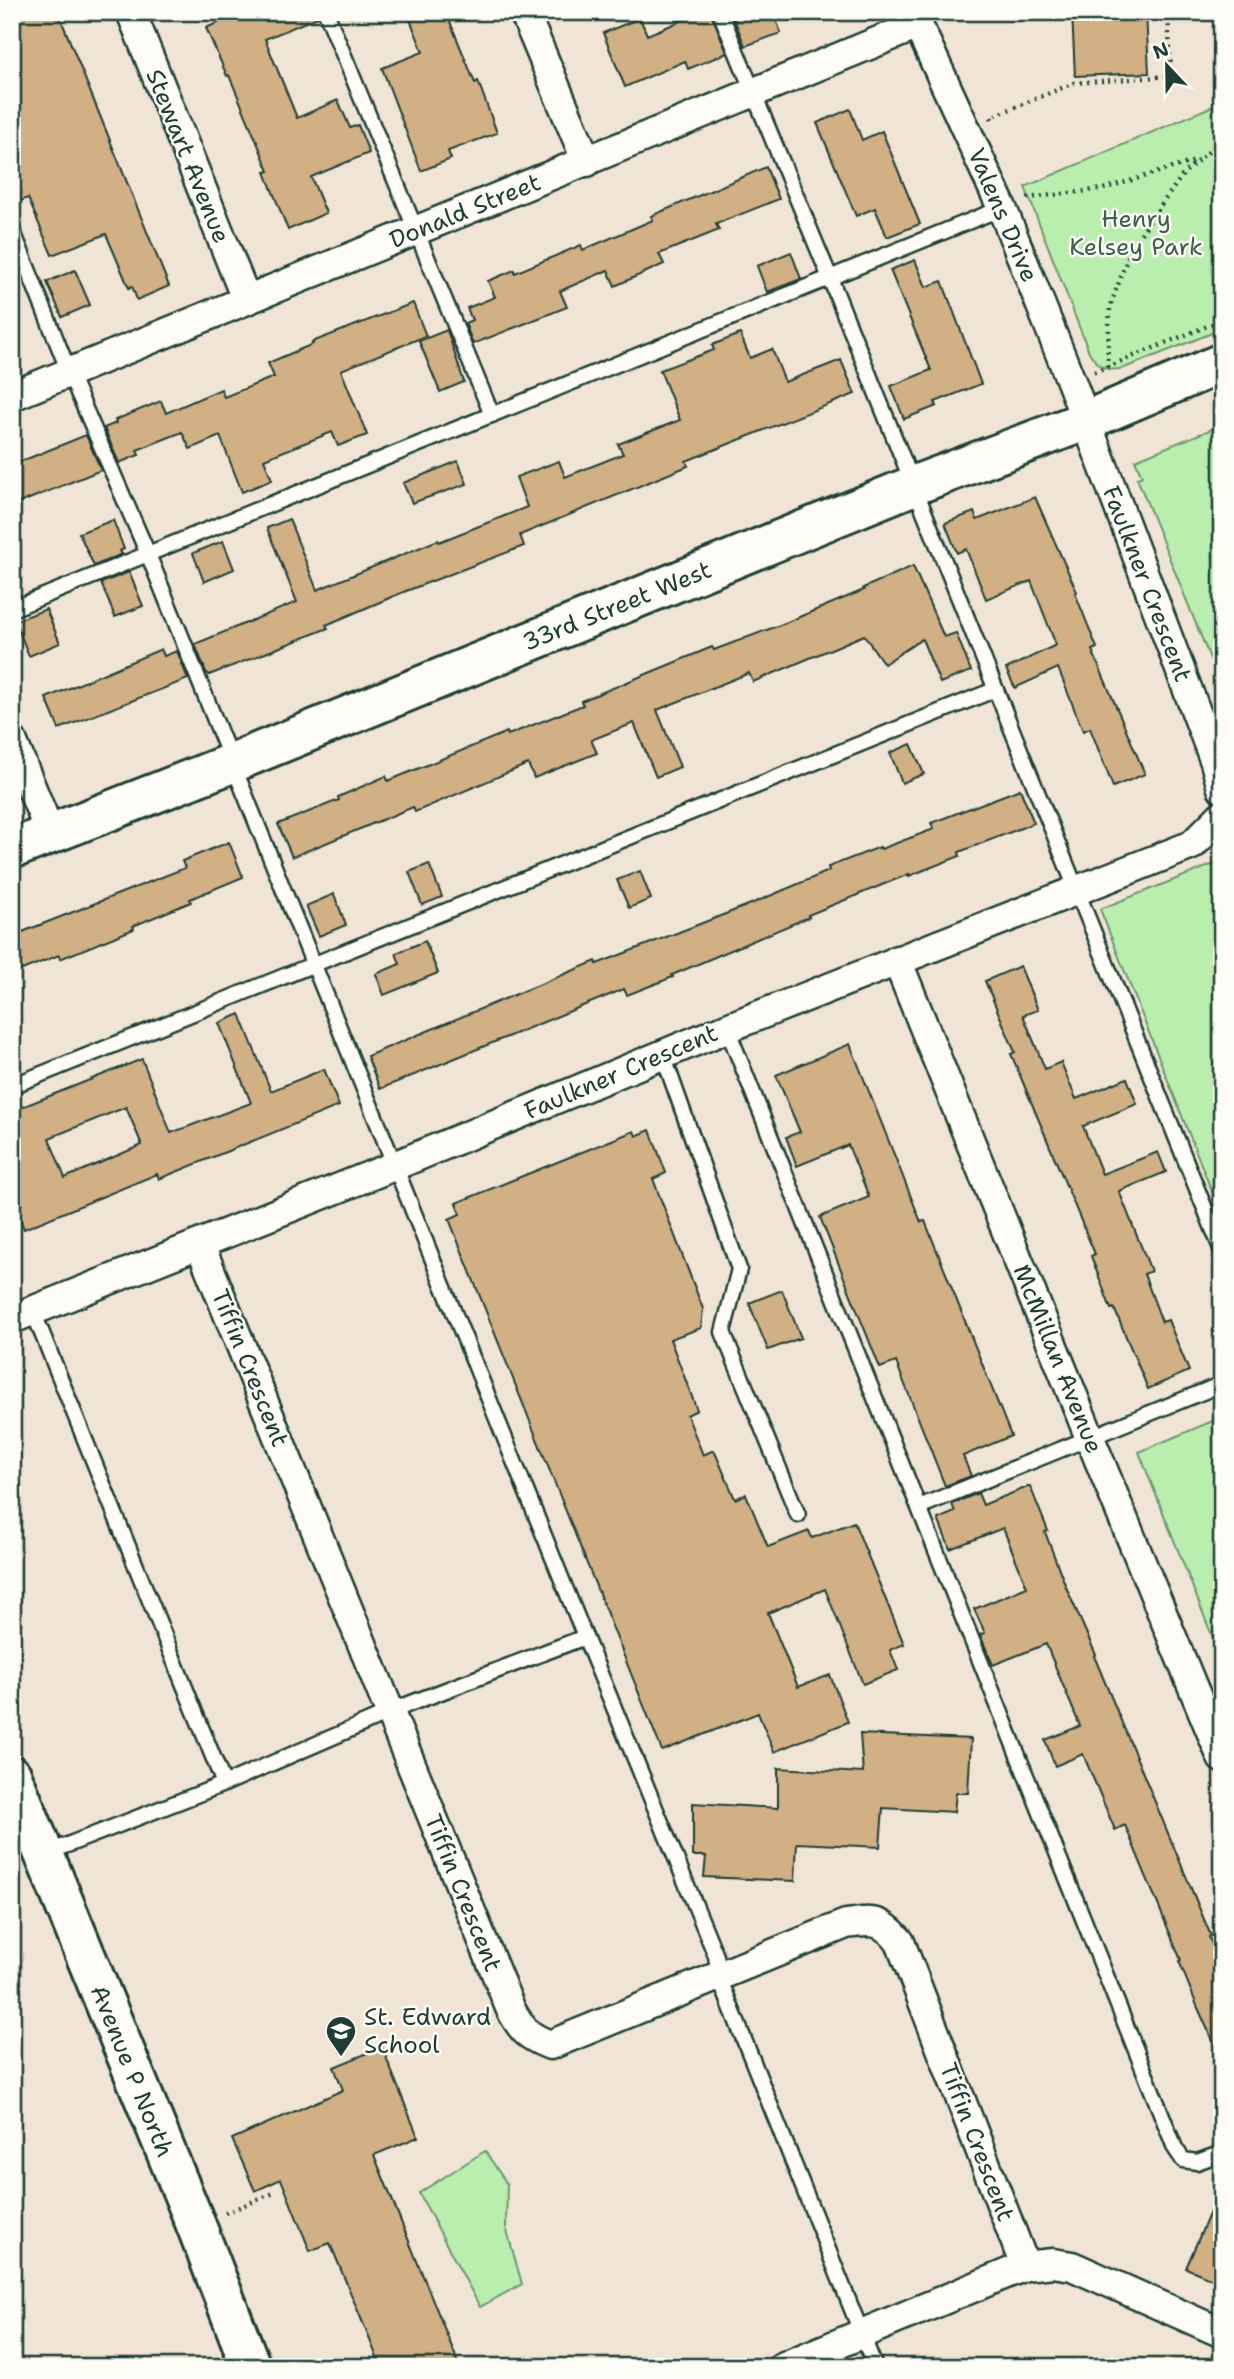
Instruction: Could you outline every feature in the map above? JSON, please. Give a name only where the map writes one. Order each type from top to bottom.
[{"type":"main road","name":"33rd Street West","points":[[12,849],[232,763],[912,486],[1085,421],[1222,363]]},
{"type":"main road","name":"Avenue P North","points":[[12,1776],[20,1821],[43,1854],[251,2367]]},
{"type":"street","name":"Stewart Avenue","points":[[131,12],[246,299]]},
{"type":"street","points":[[524,12],[587,162]]},
{"type":"street","name":"Donald Street","points":[[12,396],[587,162],[916,19]]},
{"type":"street","name":"Valens Drive","points":[[916,19],[1013,204],[1085,421]]},
{"type":"street","name":"Faulkner Crescent","points":[[1085,421],[1215,762],[1222,788]]},
{"type":"street","points":[[12,740],[50,833]]},
{"type":"street","name":"Faulkner Crescent","points":[[22,1315],[200,1245],[727,1028],[1192,845],[1222,815]]},
{"type":"street","name":"McMillan Avenue","points":[[897,960],[1222,1758]]},
{"type":"street","name":"Tiffin Crescent","points":[[200,1245],[389,1714],[511,2010],[523,2030],[533,2038],[550,2045],[846,1924],[871,1920],[890,1929],[900,1942],[1025,2266]]},
{"type":"street","points":[[782,2367],[1025,2266],[1053,2263],[1072,2266],[1222,2333]]},
{"type":"lane","points":[[327,12],[492,415]]},
{"type":"lane","points":[[720,12],[1222,1251]]},
{"type":"lane","points":[[12,609],[1013,204]]},
{"type":"lane","points":[[12,229],[69,372],[148,554],[716,1956],[719,1977],[875,2367]]},
{"type":"lane","points":[[12,1086],[994,690]]},
{"type":"lane","points":[[727,1028],[1175,2148],[1184,2160],[1197,2162],[1222,2153]]},
{"type":"lane","points":[[663,1055],[739,1269],[723,1332],[797,1515]]},
{"type":"lane","points":[[22,1315],[224,1784]]},
{"type":"lane","points":[[919,1507],[1222,1384]]},
{"type":"lane","points":[[43,1854],[224,1784],[389,1714],[585,1637]]},
{"type":"path","points":[[991,117],[1074,83],[1171,76],[1168,12]]},
{"type":"path","points":[[1107,367],[1110,307],[1132,246],[1184,173],[1222,140]]},
{"type":"path","points":[[1013,204],[1103,189],[1198,160]]},
{"type":"path","points":[[1071,381],[1222,320]]},
{"type":"path","points":[[219,2215],[276,2192]]},
{"type":"green space","name":"Henry Kelsey Park","points":[[1222,102],[1222,329],[1127,367],[1115,370],[1105,368],[1089,352],[1025,187]]},
{"type":"green space","points":[[1222,425],[1222,688],[1137,478],[1142,476],[1135,460]]},
{"type":"green space","points":[[1222,861],[1222,1217],[1100,909]]},
{"type":"green space","points":[[1222,1417],[1222,1661],[1139,1452]]},
{"type":"green space","points":[[485,2151],[507,2184],[506,2227],[522,2284],[480,2307],[419,2193]]},
{"type":"building","points":[[12,12],[58,12],[169,286],[137,300],[132,286],[129,288],[106,234],[52,255],[28,198],[12,204]]},
{"type":"building","points":[[242,12],[317,12],[318,17],[265,39],[297,118],[338,100],[350,128],[358,125],[369,153],[311,177],[326,213],[288,230],[265,172],[269,171],[206,28]]},
{"type":"building","points":[[407,12],[446,12],[475,83],[478,81],[497,133],[448,151],[451,159],[421,171],[382,68],[423,52]]},
{"type":"building","points":[[703,12],[711,12],[727,53],[688,69],[685,61],[625,87],[603,33],[640,18],[647,35]]},
{"type":"building","points":[[731,12],[773,12],[781,33],[745,46]]},
{"type":"building","points":[[1072,12],[1146,12],[1149,73],[1075,76]]},
{"type":"building","points":[[850,109],[862,140],[882,131],[920,224],[887,237],[875,208],[856,216],[817,123]]},
{"type":"building","points":[[766,167],[779,199],[716,224],[719,230],[659,254],[664,264],[615,286],[608,270],[560,291],[567,307],[473,344],[465,323],[472,320],[467,308],[495,297],[488,281],[514,270],[515,273],[581,245],[583,250],[653,220],[651,216]]},
{"type":"building","points":[[791,252],[801,279],[767,292],[757,266]]},
{"type":"building","points":[[915,260],[926,287],[942,281],[981,384],[935,402],[937,406],[904,419],[891,386],[931,370],[890,270]]},
{"type":"building","points":[[75,270],[90,305],[62,317],[47,282]]},
{"type":"building","points":[[413,303],[426,336],[341,370],[367,435],[338,446],[332,432],[264,459],[272,480],[242,492],[220,436],[190,449],[182,432],[137,450],[139,455],[119,463],[104,428],[116,423],[115,420],[161,401],[166,413],[221,389],[224,397],[274,377],[268,363],[313,344],[312,342]]},
{"type":"building","points":[[447,330],[464,382],[440,392],[419,341]]},
{"type":"building","points":[[740,334],[750,358],[772,349],[785,382],[841,360],[855,394],[686,461],[688,466],[520,535],[524,546],[401,593],[326,625],[328,628],[273,650],[209,675],[206,672],[195,644],[297,602],[267,528],[289,519],[317,590],[527,507],[516,477],[559,461],[565,477],[623,454],[618,444],[680,420],[660,370],[714,350],[712,345]]},
{"type":"building","points":[[86,435],[101,470],[12,506],[12,465]]},
{"type":"building","points":[[458,461],[467,484],[412,503],[403,483]]},
{"type":"building","points":[[1035,497],[1077,592],[1075,593],[1097,648],[1092,650],[1145,774],[1113,787],[1090,728],[1083,731],[1058,668],[1015,688],[1006,669],[1056,645],[1031,581],[986,599],[966,549],[957,553],[945,523],[974,512],[977,520]]},
{"type":"building","points":[[113,520],[124,549],[120,551],[122,554],[94,566],[79,533]]},
{"type":"building","points":[[223,541],[234,569],[204,582],[193,553]]},
{"type":"building","points":[[913,566],[944,637],[956,633],[971,671],[940,683],[922,639],[884,664],[864,635],[753,682],[749,673],[657,710],[680,767],[656,777],[634,723],[591,740],[597,753],[534,778],[528,764],[415,812],[413,807],[292,857],[278,824],[339,800],[338,797],[386,776],[388,781],[507,732],[508,735],[583,705],[581,701],[712,647],[714,650],[780,625]]},
{"type":"building","points":[[129,572],[143,606],[115,617],[101,583]]},
{"type":"building","points":[[46,609],[60,643],[29,656],[15,621]]},
{"type":"building","points":[[161,649],[164,656],[177,651],[188,679],[59,729],[46,698]]},
{"type":"building","points":[[911,744],[924,774],[902,783],[890,753]]},
{"type":"building","points":[[1020,789],[1034,823],[959,852],[960,856],[808,915],[809,917],[672,975],[673,977],[627,995],[624,989],[380,1089],[367,1056],[596,961],[597,964],[746,906],[829,871],[828,867],[934,829],[931,823]]},
{"type":"building","points":[[229,842],[243,877],[133,926],[134,929],[60,959],[59,955],[12,974],[12,936],[185,868],[182,861]]},
{"type":"building","points":[[429,864],[442,897],[422,905],[409,872]]},
{"type":"building","points":[[640,871],[651,899],[629,908],[617,880]]},
{"type":"building","points":[[334,894],[346,925],[319,936],[306,906]]},
{"type":"building","points":[[425,941],[438,973],[384,995],[376,974],[400,964],[396,953]]},
{"type":"building","points":[[1020,966],[1038,1010],[1023,1015],[1045,1069],[1061,1062],[1076,1099],[1127,1078],[1137,1104],[1083,1126],[1102,1174],[1158,1152],[1166,1172],[1119,1191],[1151,1271],[1144,1274],[1162,1322],[1168,1320],[1189,1371],[1148,1389],[1114,1308],[1111,1309],[1091,1256],[1095,1254],[1011,1054],[1015,1052],[985,981]]},
{"type":"building","points":[[240,1014],[271,1091],[324,1069],[339,1106],[159,1179],[157,1174],[24,1229],[12,1199],[12,1111],[142,1059],[171,1133],[251,1103],[219,1023]],"holes":[[[126,1107],[142,1145],[65,1178],[49,1138]]]},
{"type":"building","points":[[850,1044],[921,1222],[925,1221],[1011,1436],[963,1456],[971,1476],[945,1486],[896,1362],[880,1368],[820,1217],[869,1197],[848,1145],[797,1166],[786,1137],[800,1132],[776,1075]]},
{"type":"building","points":[[650,1130],[666,1173],[653,1179],[703,1309],[701,1328],[670,1339],[697,1410],[687,1415],[703,1455],[714,1450],[735,1499],[746,1494],[768,1547],[809,1531],[812,1538],[854,1522],[904,1644],[890,1650],[898,1670],[863,1684],[825,1589],[768,1613],[798,1687],[830,1675],[848,1722],[774,1752],[758,1713],[662,1751],[449,1219],[460,1214],[456,1203],[634,1131],[636,1136]]},
{"type":"building","points":[[782,1290],[801,1338],[768,1350],[749,1303]]},
{"type":"building","points":[[1030,1486],[1066,1587],[1222,1968],[1222,2061],[1125,1825],[1115,1830],[1083,1754],[1055,1766],[1045,1740],[1080,1726],[1046,1644],[993,1665],[980,1635],[985,1633],[974,1609],[1027,1587],[1003,1528],[950,1549],[938,1519],[955,1512],[952,1504],[978,1493],[983,1505]]},
{"type":"building","points":[[860,1734],[971,1739],[968,1793],[956,1793],[954,1812],[883,1808],[880,1847],[797,1843],[795,1881],[704,1877],[706,1856],[693,1856],[693,1803],[778,1808],[778,1768],[863,1773]]},
{"type":"building","points":[[382,2047],[418,2137],[374,2155],[460,2367],[381,2367],[330,2243],[310,2251],[281,2179],[255,2191],[232,2139],[343,2090],[334,2067]]},
{"type":"building","points":[[1222,2184],[1222,2283],[1186,2268]]},
{"type":"place","name":"St. Edward School","points":[[341,2058]]}]
